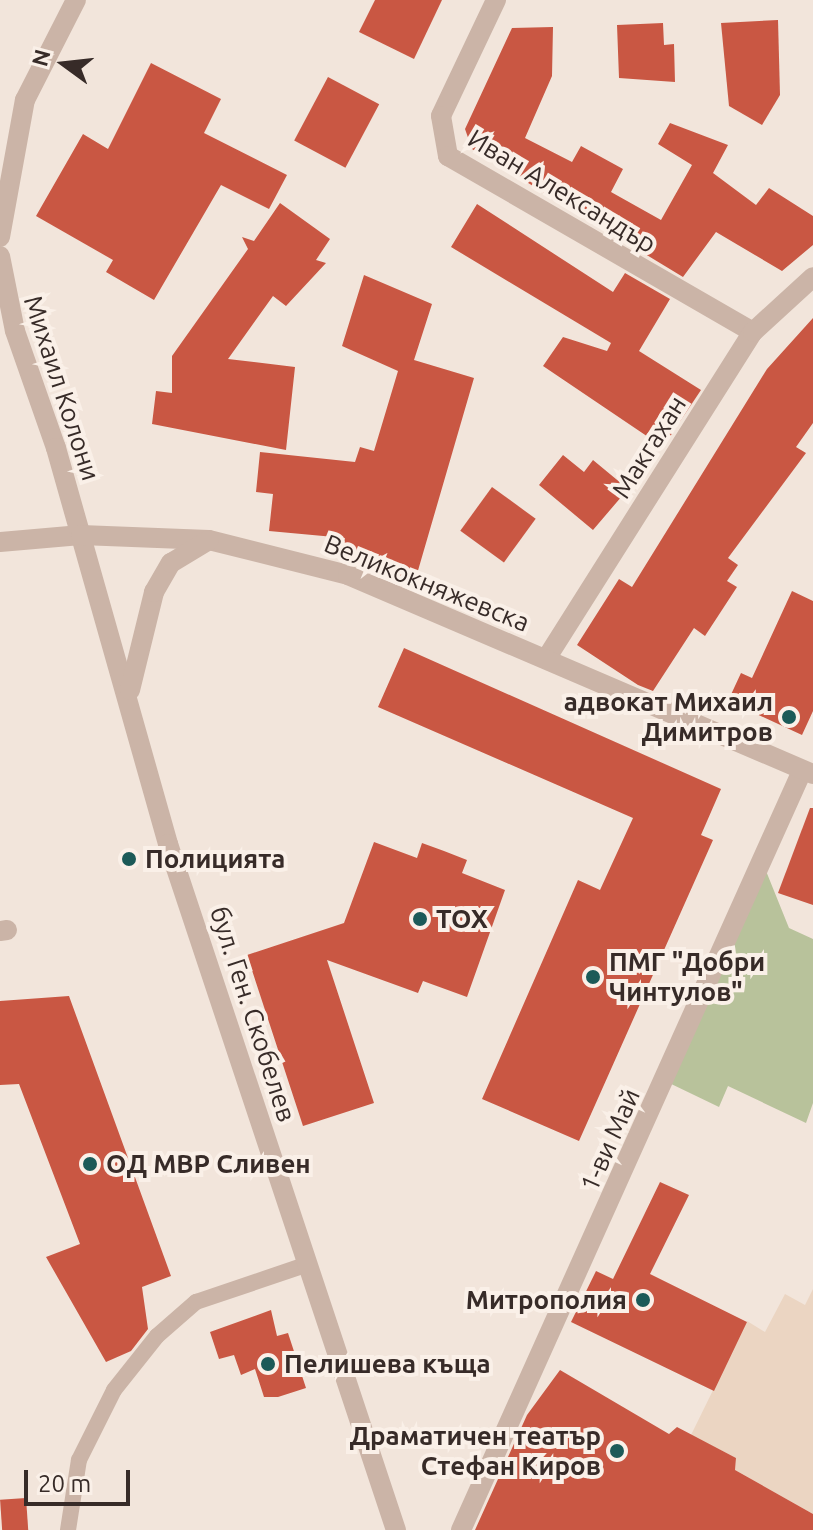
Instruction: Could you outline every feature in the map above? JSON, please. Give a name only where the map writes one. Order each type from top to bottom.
[{"type":"street","points":[[0,237],[25,100],[76,0]]},
{"type":"street","name":"Иван Александър","points":[[496,0],[441,116],[448,156],[753,332]]},
{"type":"street","name":"Михаил Колони","points":[[0,256],[15,331],[129,694]]},
{"type":"street","name":"Макгахан","points":[[546,659],[753,332],[813,277]]},
{"type":"street","name":"Великокняжевска","points":[[0,542],[81,535],[209,540],[348,575],[808,772]]},
{"type":"street","points":[[129,694],[154,592],[171,563],[209,540]]},
{"type":"street","name":"бул. Ген. Скобелев","points":[[129,694],[168,844],[396,1530]]},
{"type":"street","name":"1-ви Май","points":[[461,1530],[808,772]]},
{"type":"lane","points":[[68,1530],[79,1460],[114,1390],[157,1336],[196,1302],[308,1264]]},
{"type":"green space","points":[[762,861],[789,928],[813,939],[813,1103],[806,1123],[728,1086],[719,1107],[665,1081]]},
{"type":"shaded area","points":[[813,1289],[813,1514],[735,1470],[736,1458],[691,1435],[747,1321],[765,1332],[785,1294],[805,1305]]},
{"type":"building","points":[[375,0],[442,0],[414,59],[359,32]]},
{"type":"building","points":[[778,20],[780,95],[762,125],[729,106],[721,23]]},
{"type":"building","points":[[663,23],[664,45],[674,44],[675,82],[619,78],[617,25]]},
{"type":"building","points":[[553,27],[552,76],[525,138],[572,162],[581,146],[623,169],[611,192],[661,220],[692,165],[658,144],[670,123],[728,145],[713,173],[756,205],[769,188],[813,216],[813,245],[782,271],[716,232],[683,277],[472,149],[465,129],[512,28]]},
{"type":"building","points":[[151,63],[221,99],[204,133],[287,175],[269,209],[221,185],[154,300],[106,272],[113,260],[36,216],[83,134],[108,149]]},
{"type":"building","points":[[328,77],[379,104],[345,168],[294,141]]},
{"type":"building","points":[[280,203],[330,239],[316,260],[326,263],[286,306],[273,296],[228,359],[295,367],[286,450],[152,424],[156,391],[172,393],[172,356],[248,249],[242,237],[254,241]]},
{"type":"building","points":[[477,204],[613,292],[625,273],[670,299],[639,351],[701,390],[663,447],[543,366],[563,337],[607,351],[611,343],[451,247]]},
{"type":"building","points":[[364,275],[432,304],[414,360],[474,378],[417,574],[408,569],[404,580],[338,557],[345,538],[269,531],[273,494],[256,492],[260,452],[355,462],[360,447],[374,451],[398,371],[342,346]]},
{"type":"building","points":[[813,318],[813,423],[796,447],[806,453],[728,558],[738,565],[727,581],[737,587],[705,636],[694,628],[653,691],[638,685],[577,645],[619,579],[632,587],[767,369]]},
{"type":"building","points":[[563,455],[584,472],[593,460],[628,489],[593,530],[539,485]]},
{"type":"building","points":[[492,487],[536,519],[504,562],[460,531]]},
{"type":"building","points":[[792,591],[813,601],[813,711],[802,735],[728,701],[741,673],[752,678]]},
{"type":"building","points":[[404,648],[721,789],[701,835],[713,840],[579,1141],[482,1099],[578,880],[600,890],[633,818],[378,707]]},
{"type":"building","points":[[810,808],[813,808],[813,905],[778,893]]},
{"type":"building","points":[[374,842],[417,858],[422,843],[444,851],[467,860],[462,873],[505,890],[467,997],[423,981],[418,993],[327,960],[374,1103],[303,1126],[247,955],[344,923]]},
{"type":"building","name":"ОД МВР Сливен","points":[[69,996],[171,1276],[142,1287],[148,1329],[131,1351],[106,1362],[46,1257],[80,1244],[19,1084],[0,1085],[0,1001]]},
{"type":"building","name":"Митрополия","points":[[660,1182],[689,1195],[650,1274],[747,1322],[714,1391],[571,1322],[596,1271],[613,1279]]},
{"type":"building","name":"Пелишева къща","points":[[271,1310],[277,1336],[288,1333],[306,1388],[278,1397],[264,1397],[255,1369],[241,1375],[234,1355],[219,1359],[210,1332]]},
{"type":"building","name":"Драматичен театър Стефан Киров","points":[[560,1370],[669,1434],[677,1427],[736,1458],[735,1470],[813,1514],[813,1530],[475,1530],[527,1415]]},
{"type":"building","points":[[26,1498],[28,1530],[2,1530],[0,1500]]},
{"type":"place","name":"адвокат Михаил Димитров","points":[[789,717]]},
{"type":"place","name":"Полицията","points":[[129,859]]},
{"type":"place","name":"ТОХ","points":[[420,919]]},
{"type":"place","name":"ПМГ \"Добри Чинтулов\"","points":[[593,977]]},
{"type":"place","name":"ОД МВР Сливен","points":[[90,1164]]},
{"type":"place","name":"Митрополия","points":[[643,1300]]},
{"type":"place","name":"Пелишева къща","points":[[268,1364]]},
{"type":"place","name":"Драматичен театър Стефан Киров","points":[[617,1451]]}]
